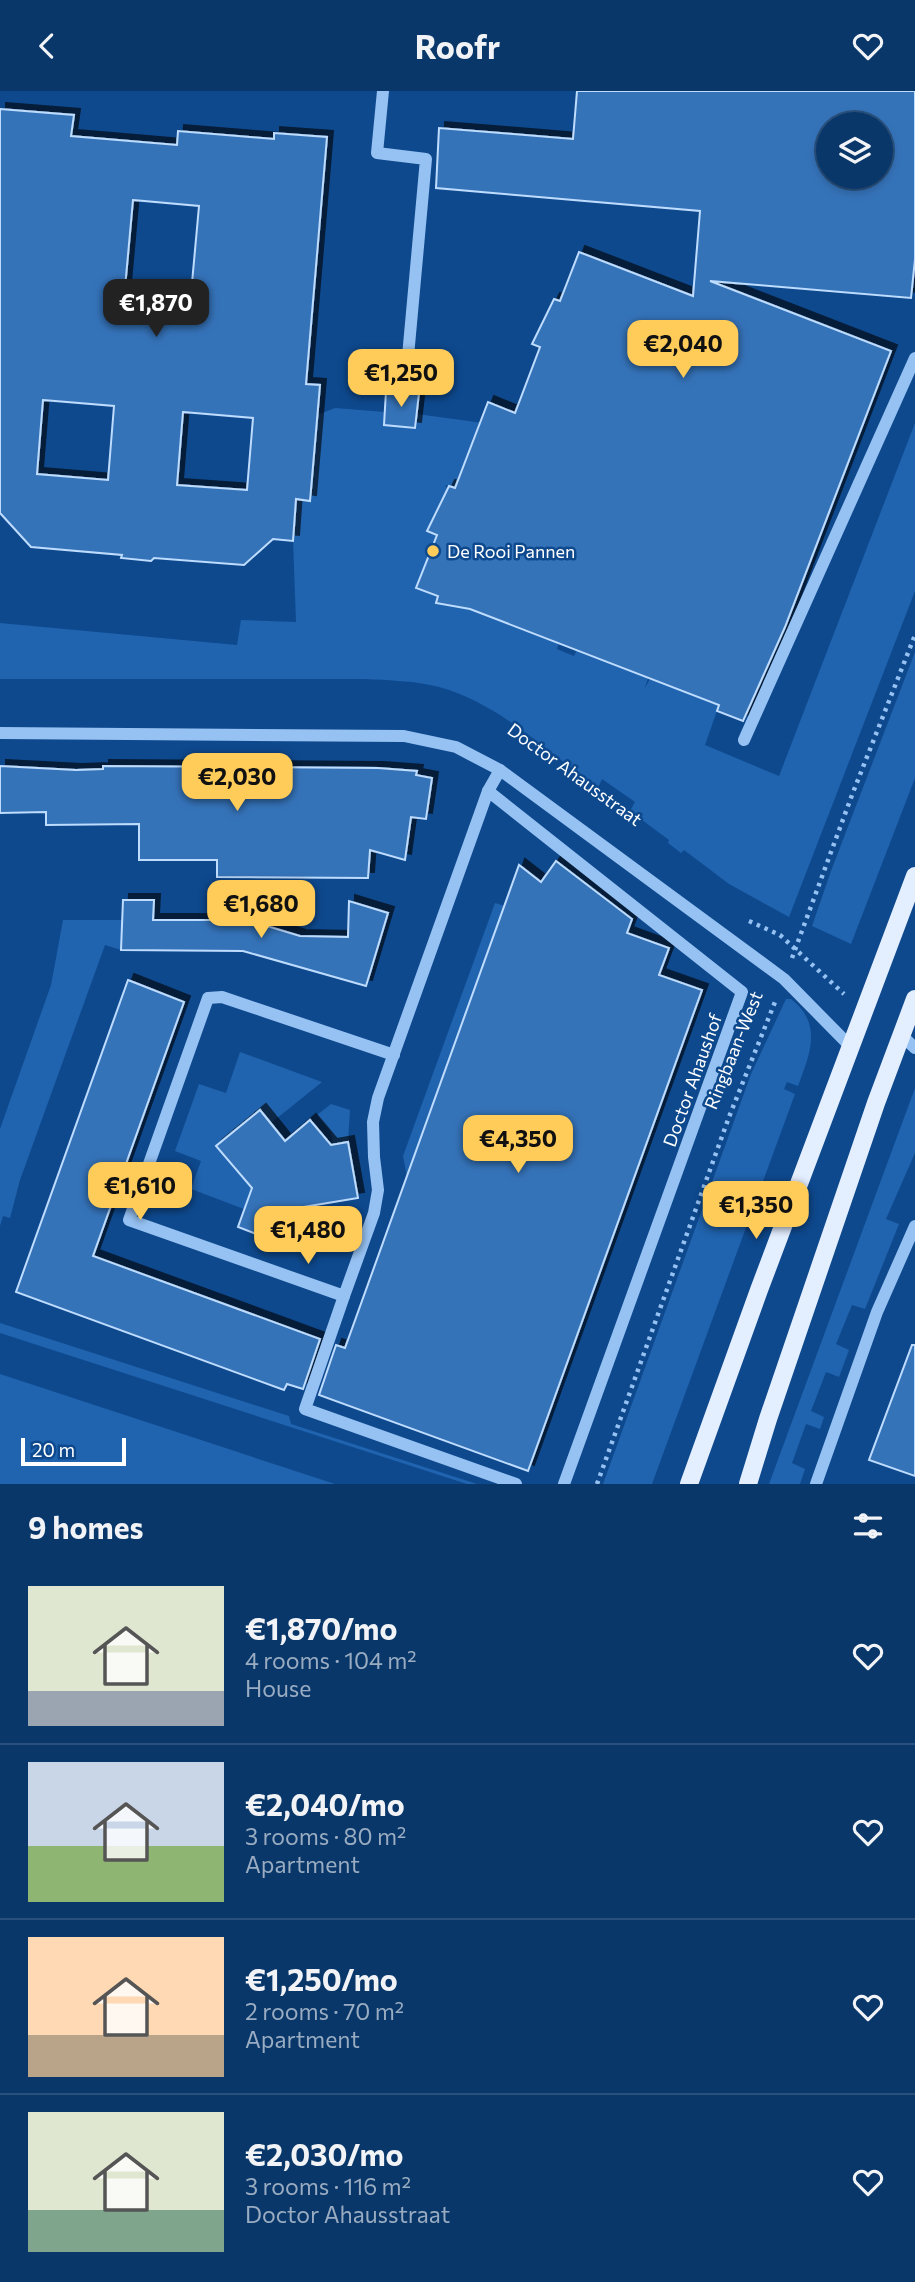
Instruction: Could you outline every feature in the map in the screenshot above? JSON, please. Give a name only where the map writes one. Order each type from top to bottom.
[{"type":"main road","points":[[689,1484],[862,1012],[915,876]]},
{"type":"main road","points":[[748,1484],[772,1406],[915,999]]},
{"type":"street","points":[[383,91],[377,153],[426,159],[406,378]]},
{"type":"street","points":[[744,740],[915,358]]},
{"type":"street","points":[[0,733],[404,736],[456,747],[500,771],[784,979],[850,1046]]},
{"type":"street","points":[[500,771],[488,791],[378,1098],[373,1122],[378,1190],[374,1213],[304,1409],[516,1484]]},
{"type":"street","name":"Doctor Ahaushof","points":[[488,791],[742,992],[564,1484]]},
{"type":"street","points":[[344,1296],[130,1220],[208,998],[222,997],[394,1055]]},
{"type":"street","points":[[901,1035],[915,1048]]},
{"type":"street","points":[[816,1484],[877,1312],[915,1226]]},
{"type":"path","name":"Ringbaan-West","points":[[597,1484],[729,1117],[915,635]]},
{"type":"path","points":[[738,915],[780,935],[862,1012]]},
{"type":"shaded area","points":[[335,408],[385,412],[415,428],[417,414],[483,423],[459,490],[445,485],[447,488],[431,529],[459,544],[453,558],[431,550],[416,589],[438,596],[436,603],[470,609],[559,643],[557,649],[574,656],[577,650],[648,678],[645,688],[650,679],[719,705],[705,745],[779,776],[915,423],[915,591],[789,917],[729,884],[684,850],[681,853],[668,843],[669,840],[630,811],[635,802],[602,779],[598,788],[588,780],[586,783],[576,772],[512,723],[477,702],[439,687],[364,679],[0,679],[0,623],[237,645],[241,620],[296,622],[293,541],[296,499],[310,501],[317,415]]},
{"type":"shaded area","points":[[915,652],[915,778],[851,944],[812,926]]},
{"type":"shaded area","points":[[495,903],[505,906],[407,1177],[403,1156]]},
{"type":"shaded area","points":[[63,920],[122,920],[121,950],[105,945],[20,1180],[10,1218],[3,1216],[0,1226],[0,1129],[51,985]]},
{"type":"shaded area","points":[[786,999],[791,999],[807,1019],[811,1040],[806,1062],[798,1086],[787,1082],[784,1089],[795,1094],[652,1484],[603,1484],[751,1074]]},
{"type":"shaded area","points":[[240,1052],[322,1082],[271,1123],[259,1110],[217,1146],[252,1188],[244,1209],[191,1189],[201,1161],[175,1151],[199,1084],[226,1093]]},
{"type":"shaded area","points":[[915,1088],[915,1153],[886,1219],[899,1224],[865,1309],[852,1305],[836,1344],[849,1350],[839,1377],[826,1372],[811,1411],[824,1417],[820,1429],[806,1424],[792,1463],[805,1469],[800,1484],[769,1484]]},
{"type":"shaded area","points":[[331,1104],[350,1110],[348,1142],[333,1145],[331,1132],[317,1115]]},
{"type":"shaded area","points":[[0,1323],[289,1416],[291,1424],[477,1484],[467,1484],[0,1333]]},
{"type":"shaded area","points":[[0,1374],[335,1484],[0,1484]]},
{"type":"building","points":[[577,91],[915,91],[915,259],[911,298],[710,281],[891,351],[785,627],[743,721],[717,711],[719,705],[470,609],[436,603],[438,596],[416,588],[437,535],[427,531],[449,486],[455,488],[488,402],[515,413],[540,347],[532,344],[554,299],[560,301],[579,252],[693,296],[700,211],[436,188],[439,128],[573,139]]},
{"type":"building","points":[[0,109],[74,115],[71,136],[177,145],[178,131],[274,139],[274,133],[327,137],[306,384],[320,385],[310,501],[296,499],[293,541],[273,539],[244,565],[154,558],[151,561],[121,558],[122,555],[31,547],[0,513]],"holes":[[[133,200],[199,206],[191,294],[125,288]],[[43,400],[114,406],[108,480],[37,474]],[[183,412],[253,418],[247,490],[177,485]]]},
{"type":"building","points":[[386,391],[419,393],[415,428],[384,425]]},
{"type":"building","points":[[0,766],[76,770],[103,769],[103,766],[378,768],[417,771],[416,775],[432,778],[426,819],[411,817],[405,860],[370,850],[368,878],[217,877],[217,860],[139,860],[139,824],[46,825],[46,812],[0,813]]},
{"type":"building","points":[[556,861],[632,919],[627,933],[669,948],[659,975],[702,990],[528,1471],[319,1395],[336,1345],[345,1348],[519,865],[541,882]]},
{"type":"building","points":[[123,900],[154,900],[153,920],[217,920],[217,911],[300,936],[348,937],[349,901],[388,913],[366,986],[243,951],[121,950]]},
{"type":"building","points":[[128,980],[184,1002],[93,1256],[320,1339],[303,1389],[287,1384],[284,1390],[16,1292]]},
{"type":"building","points":[[260,1110],[285,1141],[310,1120],[331,1145],[348,1142],[358,1198],[304,1207],[290,1247],[238,1227],[252,1188],[216,1146]]},
{"type":"building","points":[[912,1345],[915,1345],[915,1476],[869,1460]]},
{"type":"place","name":"De Rooi Pannen","points":[[433,551]]}]
